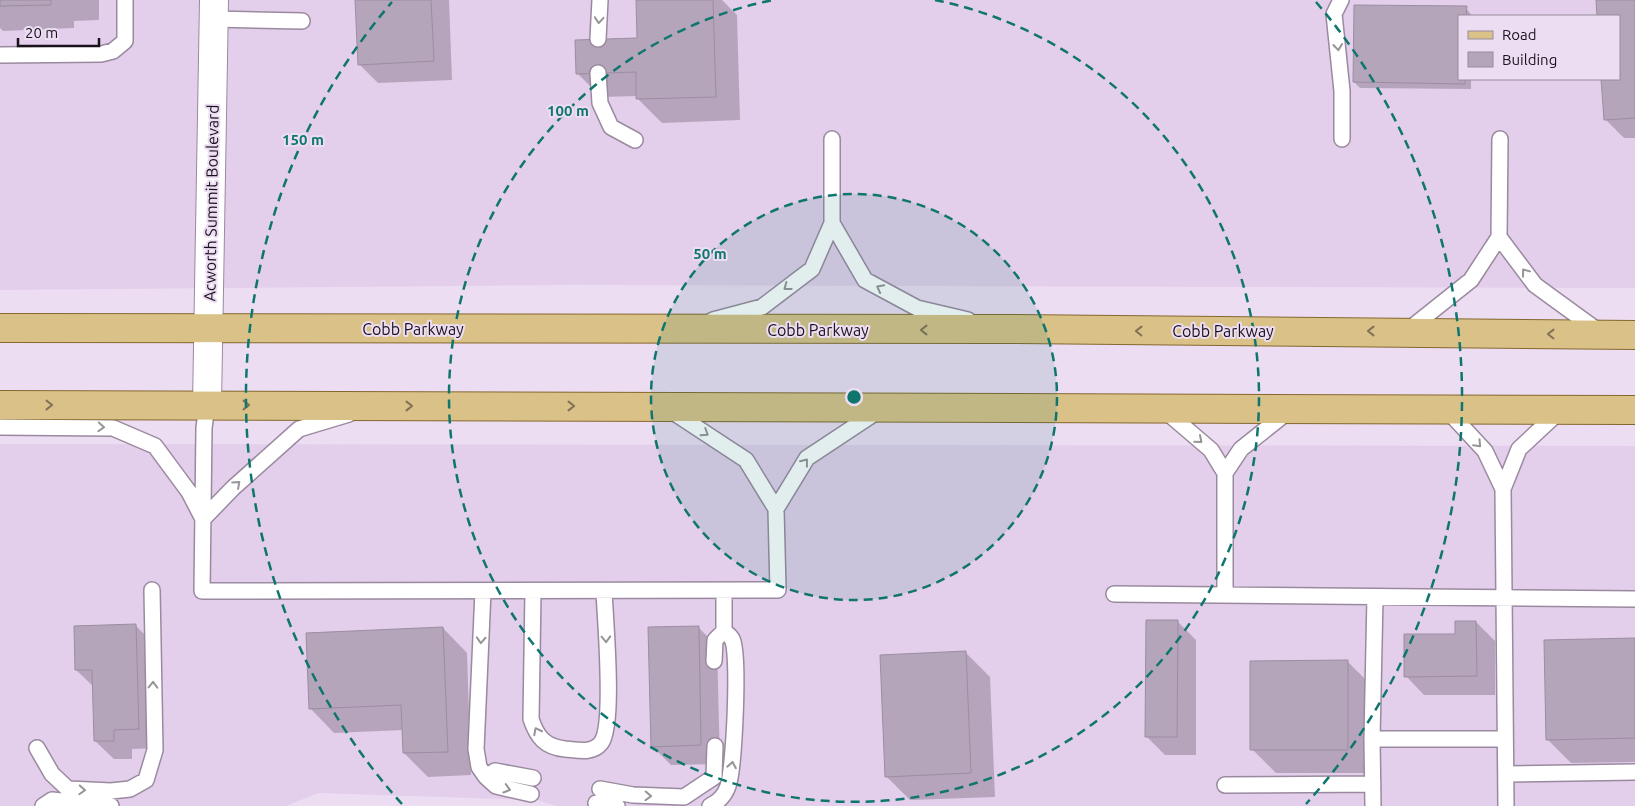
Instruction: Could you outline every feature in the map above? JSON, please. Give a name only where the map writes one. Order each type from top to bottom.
[{"type":"main road","name":"Cobb Parkway","points":[[0,328],[1008,329],[1407,331],[1635,335]]},
{"type":"main road","points":[[0,405],[1635,410]]},
{"type":"street","name":"Acworth Summit Boulevard","points":[[207,405],[214,9]]},
{"type":"lane","points":[[0,54],[101,54],[113,51],[124,41],[125,0]]},
{"type":"lane","points":[[598,39],[600,0]]},
{"type":"lane","points":[[1341,0],[1334,14],[1342,91],[1342,139]]},
{"type":"lane","points":[[214,9],[302,21]]},
{"type":"lane","points":[[598,73],[600,103],[611,127],[635,140]]},
{"type":"lane","points":[[680,330],[762,306],[812,269],[832,223],[832,139]]},
{"type":"lane","points":[[1407,331],[1471,280],[1499,237],[1500,139]]},
{"type":"lane","points":[[832,223],[865,280],[917,308],[1008,329]]},
{"type":"lane","points":[[1499,237],[1535,285],[1604,335]]},
{"type":"lane","points":[[207,405],[202,591],[724,592],[778,590],[776,510],[746,460],[665,406]]},
{"type":"lane","points":[[203,519],[233,488],[299,430],[375,406]]},
{"type":"lane","points":[[776,510],[807,458],[883,407]]},
{"type":"lane","points":[[1162,408],[1211,450],[1224,473],[1225,595]]},
{"type":"lane","points":[[1224,473],[1241,450],[1292,408]]},
{"type":"lane","points":[[1445,408],[1485,451],[1503,489]]},
{"type":"lane","points":[[1506,806],[1503,489],[1519,449],[1562,409]]},
{"type":"lane","points":[[0,427],[113,428],[155,446],[189,492],[203,519]]},
{"type":"lane","points":[[37,748],[52,774],[68,789],[130,789],[146,780],[155,750],[152,590]]},
{"type":"lane","points":[[484,591],[476,749],[479,768],[496,786],[531,794]]},
{"type":"lane","points":[[533,591],[531,719],[535,731],[544,743],[559,749],[588,751],[600,744],[606,734],[608,692],[604,591]]},
{"type":"lane","points":[[714,661],[715,640],[724,631],[724,592]]},
{"type":"lane","points":[[1114,594],[1635,599]]},
{"type":"lane","points":[[1373,806],[1372,739],[1376,596]]},
{"type":"lane","points":[[710,806],[723,796],[728,786],[734,756],[735,658],[733,640],[724,631]]},
{"type":"lane","points":[[1372,739],[1505,738]]},
{"type":"lane","points":[[617,806],[598,796],[684,797],[714,776],[715,746]]},
{"type":"lane","points":[[486,777],[496,771],[533,778]]},
{"type":"lane","points":[[1506,774],[1635,772]]},
{"type":"lane","points":[[1225,785],[1373,784]]},
{"type":"lane","points":[[43,806],[52,800],[112,806]]},
{"type":"shaded area","points":[[0,0],[1635,0],[1635,288],[573,285],[0,290]]},
{"type":"shaded area","points":[[0,444],[1635,446],[1635,806],[556,806],[537,800],[318,793],[286,806],[0,806]]},
{"type":"building","points":[[0,0],[51,0],[51,5],[0,6]]},
{"type":"building","points":[[355,0],[431,0],[434,61],[358,65]]},
{"type":"building","points":[[636,0],[713,0],[716,97],[636,99],[636,72],[576,74],[575,40],[637,38]]},
{"type":"building","points":[[1596,0],[1635,0],[1635,118],[1604,120],[1601,80],[1620,80],[1620,15],[1597,15]]},
{"type":"building","points":[[1354,5],[1467,6],[1466,15],[1458,15],[1458,80],[1465,80],[1465,84],[1353,82]]},
{"type":"building","points":[[1146,620],[1178,620],[1177,737],[1145,737]]},
{"type":"building","points":[[1455,621],[1476,621],[1477,676],[1404,677],[1404,634],[1455,634]]},
{"type":"building","points":[[136,624],[139,729],[114,730],[114,741],[94,741],[92,670],[75,670],[74,626]]},
{"type":"building","points":[[699,626],[701,745],[651,747],[648,627]]},
{"type":"building","points":[[443,627],[448,752],[403,753],[401,705],[309,709],[306,633]]},
{"type":"building","points":[[1635,638],[1635,738],[1546,740],[1544,640]]},
{"type":"building","points":[[966,651],[971,773],[885,777],[880,655]]},
{"type":"building","points":[[1348,660],[1348,750],[1250,750],[1250,661]]}]
